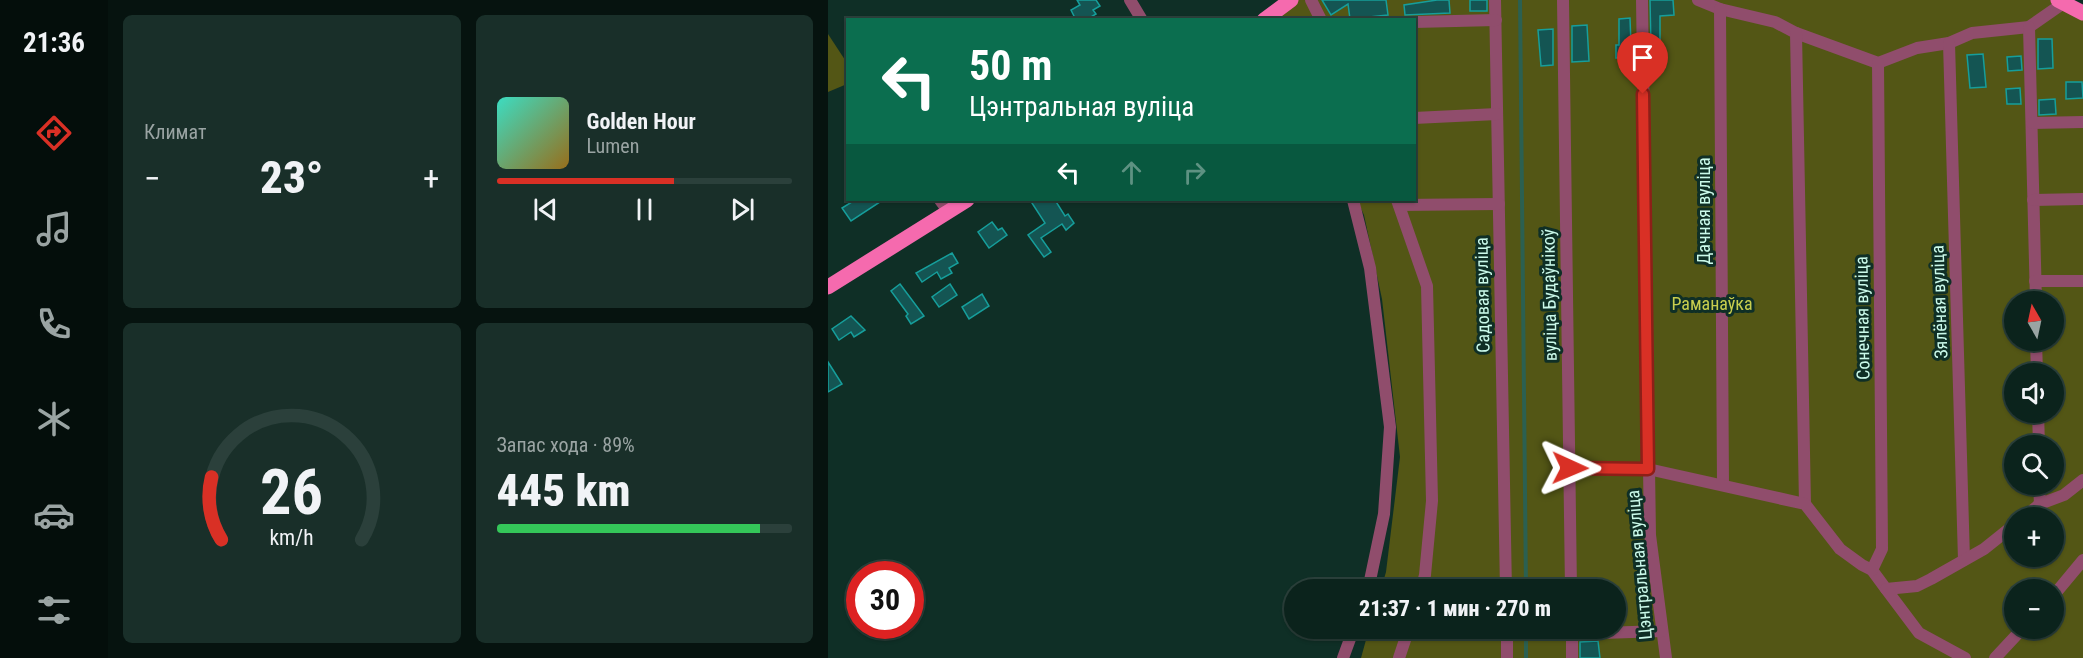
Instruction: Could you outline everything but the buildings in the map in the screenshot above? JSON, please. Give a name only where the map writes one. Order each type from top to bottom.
[{"type":"main road","points":[[1269,18],[1291,0]]},
{"type":"main road","points":[[2060,2],[2083,13]]},
{"type":"main road","points":[[828,287],[944,205],[962,201]]},
{"type":"street","points":[[1130,0],[1141,18]]},
{"type":"street","points":[[1311,0],[1321,18]]},
{"type":"street","name":"Садовая вуліца","points":[[1496,0],[1506,579]]},
{"type":"street","name":"вуліца Будаўнікоў","points":[[1563,0],[1571,579]]},
{"type":"street","name":"Цэнтральная вуліца","points":[[1642,0],[1650,536],[1666,658]]},
{"type":"street","points":[[1698,0],[1720,9],[1775,22],[1796,33],[1878,63],[1917,48],[1949,43],[1972,33],[2030,27],[2060,2]]},
{"type":"street","name":"Дачная вуліца","points":[[1720,9],[1723,485]]},
{"type":"street","points":[[1416,22],[1496,20]]},
{"type":"street","points":[[2030,27],[2035,291]]},
{"type":"street","points":[[1796,33],[1805,504],[1840,549],[1862,566],[1872,570],[1919,633],[1965,658]]},
{"type":"street","name":"Зялёная вуліца","points":[[1949,43],[1964,560]]},
{"type":"street","name":"Сонечная вуліца","points":[[1872,570],[1882,549],[1878,63]]},
{"type":"street","points":[[1416,118],[1497,114]]},
{"type":"street","points":[[2032,123],[2083,123]]},
{"type":"street","points":[[2033,200],[2083,199]]},
{"type":"street","points":[[1353,201],[1370,268],[1390,427],[1384,514],[1370,579]]},
{"type":"street","points":[[1424,579],[1432,501],[1427,286],[1398,202],[1499,204]]},
{"type":"street","points":[[2035,281],[2083,280]]},
{"type":"street","points":[[1570,468],[1648,469],[1805,504]]},
{"type":"street","points":[[2037,507],[2064,495],[2083,480]]},
{"type":"street","points":[[2040,495],[2040,504]]},
{"type":"street","points":[[1886,589],[1917,586],[1984,549],[2004,533]]},
{"type":"street","points":[[2064,584],[2083,561]]},
{"type":"street","points":[[1626,631],[1662,631]]},
{"type":"street","points":[[1343,658],[1350,639]]},
{"type":"street","points":[[1399,658],[1405,639]]},
{"type":"street","points":[[1507,639],[1507,658]]},
{"type":"street","points":[[1572,639],[1572,658]]},
{"type":"street","points":[[1995,658],[2013,639]]},
{"type":"green space","name":"Раманаўка","points":[[1291,0],[2058,0],[2083,16],[2083,658],[1361,658],[1366,639],[1626,639],[1626,579],[1384,579],[1400,457],[1382,299],[1364,215],[1357,201],[1416,201],[1416,18],[1275,18]]},
{"type":"green space","points":[[828,34],[846,61],[846,84],[828,92]]},
{"type":"waterway","points":[[1520,0],[1526,579]]},
{"type":"waterway","points":[[1526,639],[1526,658]]},
{"type":"route","points":[[1570,468],[1648,469],[1643,94]]}]
